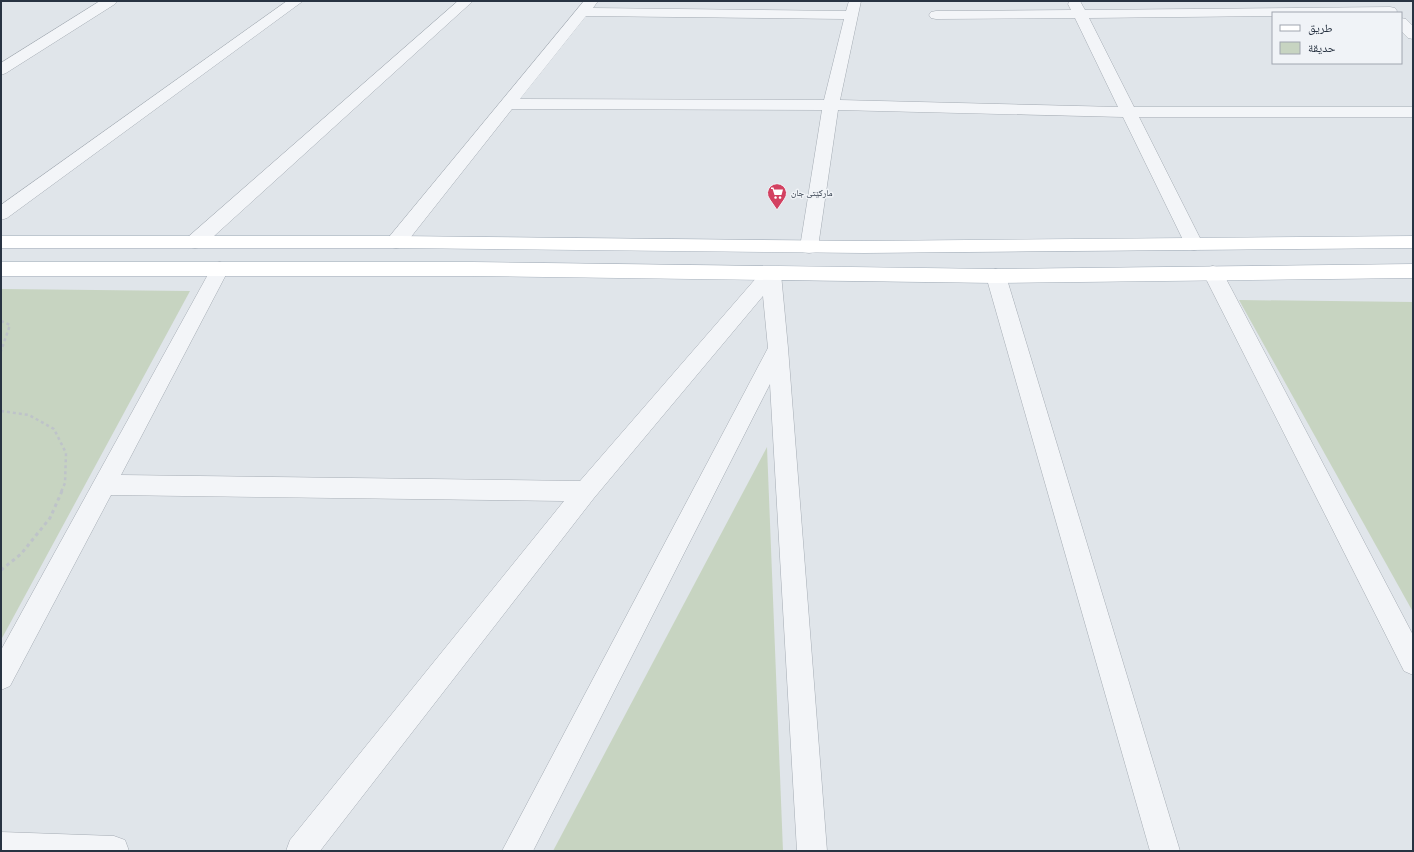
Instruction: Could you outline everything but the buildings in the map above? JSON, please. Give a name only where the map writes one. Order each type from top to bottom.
[{"type":"main road","points":[[1,242],[396,242],[809,246],[1413,242]]},
{"type":"main road","points":[[918,246],[929,254],[932,260],[929,270],[919,276]]},
{"type":"main road","points":[[975,246],[967,249],[963,255],[963,263],[968,270],[986,276]]},
{"type":"main road","points":[[1,269],[472,269],[919,276],[1413,270]]},
{"type":"street","points":[[1,70],[110,1]]},
{"type":"street","points":[[1,214],[296,1]]},
{"type":"street","points":[[195,242],[466,1]]},
{"type":"street","points":[[936,15],[1077,8],[1235,6],[1388,8]]},
{"type":"street","points":[[396,242],[586,7],[854,8],[833,93],[809,246]]},
{"type":"street","points":[[1077,8],[1194,244]]},
{"type":"street","points":[[1402,23],[1413,34]]},
{"type":"street","points":[[508,104],[832,105],[1128,112],[1413,112]]},
{"type":"street","points":[[1,676],[220,269]]},
{"type":"street","points":[[1213,273],[1413,662]]},
{"type":"street","points":[[771,274],[778,348],[812,851]]},
{"type":"street","points":[[301,851],[586,491],[771,274]]},
{"type":"street","points":[[986,276],[1165,851]]},
{"type":"street","points":[[517,851],[778,348]]},
{"type":"street","points":[[103,485],[586,491]]},
{"type":"street","points":[[1,847],[114,851]]},
{"type":"path","points":[[1,321],[10,325],[1,351]]},
{"type":"path","points":[[1,411],[29,415],[54,429],[66,453],[65,483],[50,518],[21,554],[1,570]]},
{"type":"green space","points":[[1,289],[190,291],[1,640]]},
{"type":"green space","points":[[1239,300],[1413,302],[1413,612]]},
{"type":"green space","points":[[767,447],[783,851],[553,851]]},
{"type":"place","name":"مارکێتی جان","points":[[777,210]]}]
